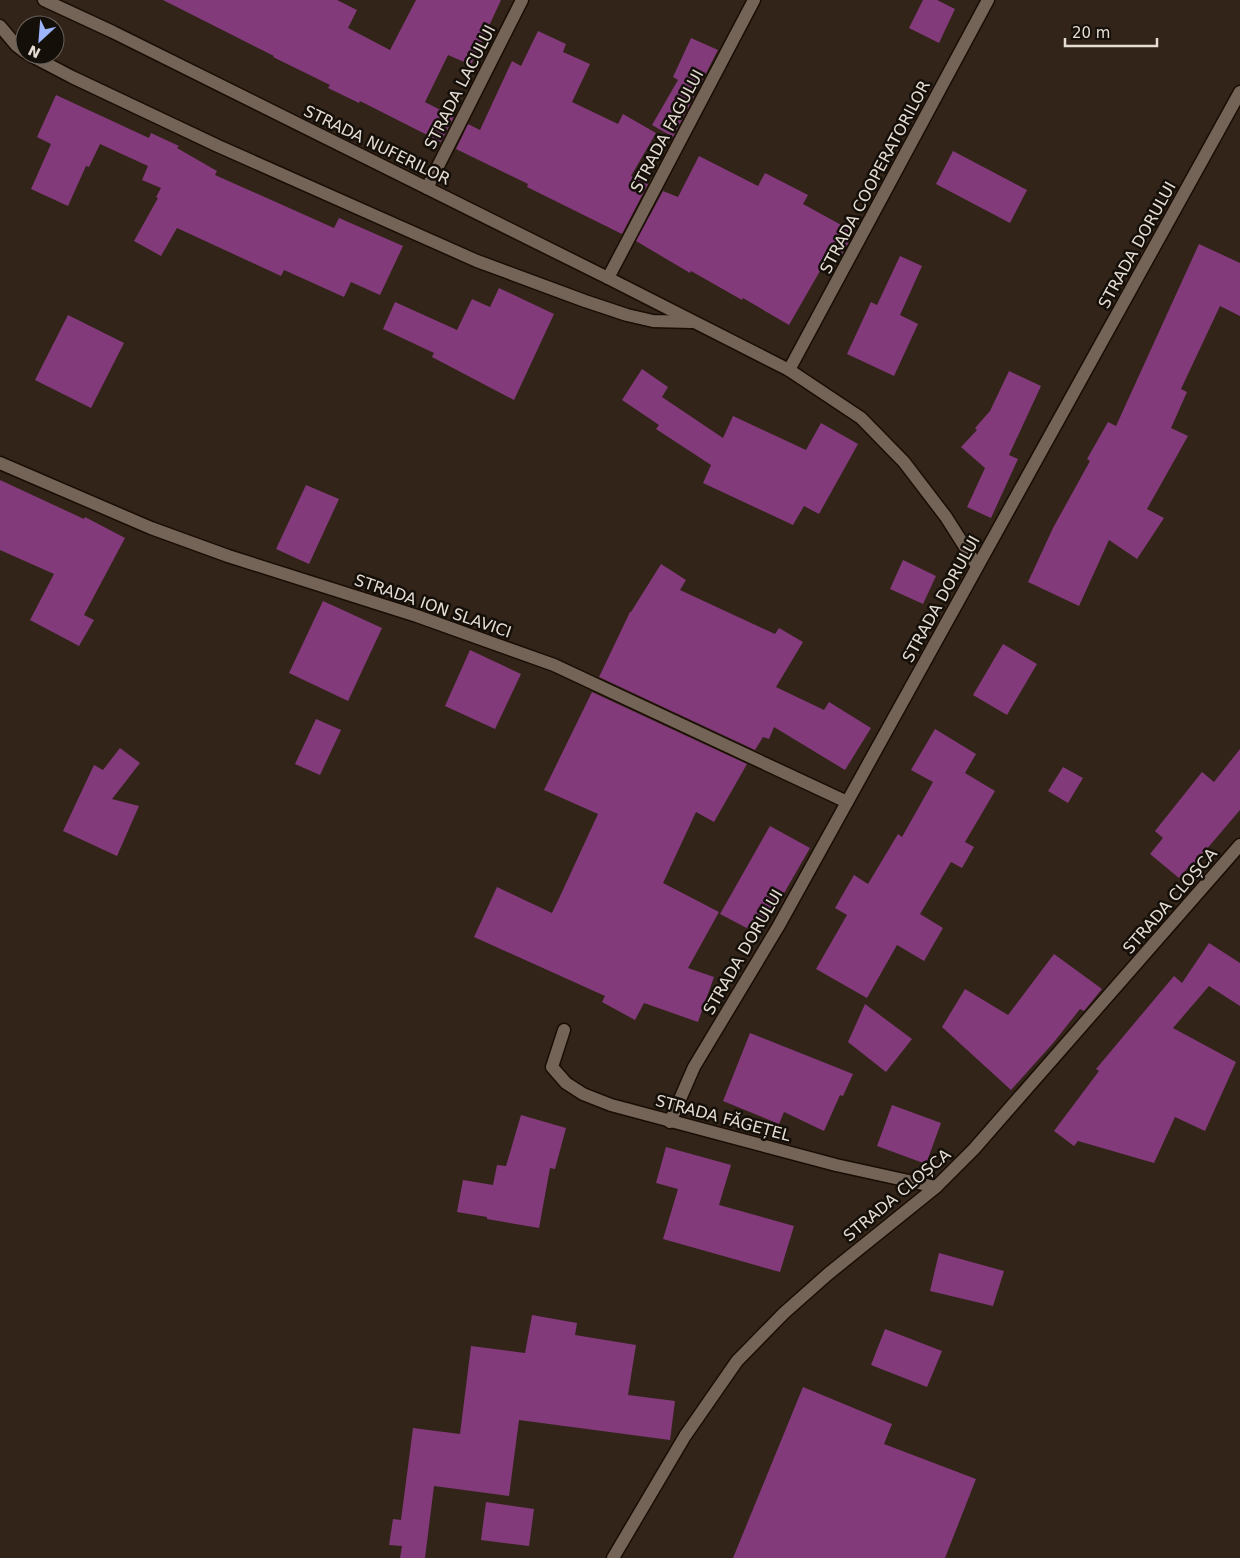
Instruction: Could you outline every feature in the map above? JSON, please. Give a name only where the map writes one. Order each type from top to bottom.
[{"type":"street","name":"STRADA NUFERILOR","points":[[44,0],[113,32],[789,370],[861,418],[904,462],[946,517],[977,566]]},
{"type":"street","name":"STRADA LACULUI","points":[[427,188],[522,0]]},
{"type":"street","name":"STRADA FAGULUI","points":[[608,278],[754,0]]},
{"type":"street","name":"STRADA COOPERATORILOR","points":[[789,370],[988,0]]},
{"type":"street","points":[[0,26],[15,44]]},
{"type":"street","name":"STRADA NUFERILOR","points":[[49,65],[218,146],[477,261],[627,315],[653,321],[694,322]]},
{"type":"street","name":"STRADA DORULUI","points":[[670,1122],[694,1067],[778,927],[1240,92]]},
{"type":"street","name":"STRADA ION SLAVICI","points":[[0,463],[83,500],[176,538],[417,616],[554,665],[847,802]]},
{"type":"street","name":"STRADA CLOȘCA","points":[[613,1558],[685,1436],[737,1361],[784,1313],[828,1274],[936,1187],[974,1150],[1240,845]]},
{"type":"street","name":"STRADA FĂGEȚEL","points":[[564,1030],[552,1067],[566,1083],[582,1094],[611,1105],[670,1122],[836,1165],[936,1187]]},
{"type":"building","points":[[163,0],[337,0],[357,10],[348,28],[390,50],[416,0],[501,0],[471,65],[448,55],[425,102],[454,117],[441,142],[360,101],[359,103],[328,88],[330,85]]},
{"type":"building","points":[[923,0],[937,0],[955,9],[939,43],[909,28]]},
{"type":"building","points":[[538,31],[566,44],[563,52],[590,64],[572,102],[618,124],[623,114],[656,133],[631,176],[648,184],[622,234],[527,187],[528,184],[456,149],[468,124],[480,130],[512,61],[521,66]]},
{"type":"building","points":[[691,38],[718,50],[673,137],[652,125],[678,80],[673,77]]},
{"type":"building","points":[[56,95],[149,138],[151,133],[179,146],[177,148],[217,171],[215,175],[334,228],[339,218],[403,246],[380,295],[351,282],[344,297],[284,270],[281,276],[177,228],[161,256],[134,241],[158,198],[156,197],[161,188],[142,180],[148,166],[100,144],[89,167],[86,166],[68,206],[31,189],[51,144],[37,137]]},
{"type":"building","points":[[953,151],[1027,190],[1010,223],[936,184]]},
{"type":"building","points":[[699,156],[758,186],[765,173],[808,195],[803,204],[854,232],[842,255],[832,250],[789,325],[743,298],[742,300],[691,271],[690,273],[636,241],[663,191],[678,197]]},
{"type":"building","points":[[1199,244],[1240,263],[1240,316],[1220,306],[1181,389],[1187,392],[1171,428],[1188,436],[1147,509],[1164,518],[1137,559],[1109,540],[1079,606],[1028,582],[1053,528],[1090,461],[1087,459],[1108,422],[1116,426]]},
{"type":"building","points":[[900,256],[922,266],[900,315],[918,324],[894,376],[847,354],[871,302],[877,305]]},
{"type":"building","points":[[499,288],[554,314],[514,400],[432,357],[434,353],[383,329],[395,302],[457,330],[472,299],[490,307]]},
{"type":"building","points":[[68,315],[124,343],[91,408],[35,380]]},
{"type":"building","points":[[642,369],[668,387],[662,397],[723,438],[733,416],[806,450],[821,423],[858,444],[819,514],[804,506],[793,525],[703,483],[711,465],[656,429],[659,425],[622,400]]},
{"type":"building","points":[[1009,371],[1041,386],[1009,455],[1018,459],[991,518],[967,507],[985,468],[961,447],[977,430],[975,428],[990,411]]},
{"type":"building","points":[[0,480],[84,519],[85,517],[125,538],[84,615],[94,620],[79,646],[30,620],[54,574],[0,550]]},
{"type":"building","points":[[306,485],[339,499],[309,564],[276,549]]},
{"type":"building","points":[[903,560],[936,576],[923,604],[890,589]]},
{"type":"building","points":[[661,564],[686,580],[680,590],[775,634],[779,628],[803,642],[776,687],[824,710],[829,702],[871,728],[845,770],[774,727],[769,739],[763,737],[755,750],[599,677],[630,612]]},
{"type":"building","points":[[323,601],[382,628],[348,701],[289,673]]},
{"type":"building","points":[[1003,644],[1037,664],[1007,715],[973,695]]},
{"type":"building","points":[[470,650],[521,674],[495,729],[445,706]]},
{"type":"building","points":[[592,692],[747,764],[714,822],[696,812],[663,883],[719,912],[688,968],[714,977],[698,1022],[644,1003],[635,1020],[602,1002],[605,996],[474,937],[497,887],[552,913],[598,814],[544,790]]},
{"type":"building","points":[[316,719],[341,730],[320,775],[295,764]]},
{"type":"building","points":[[935,729],[976,754],[965,773],[995,791],[965,842],[974,847],[962,868],[951,862],[920,914],[943,928],[924,961],[897,945],[867,998],[816,969],[847,915],[835,908],[854,875],[868,884],[898,834],[902,837],[933,782],[911,770]]},
{"type":"building","points":[[120,748],[140,763],[112,799],[139,806],[117,856],[63,831],[94,765],[103,770]]},
{"type":"building","points":[[1240,749],[1240,810],[1194,864],[1192,863],[1179,878],[1150,854],[1163,838],[1155,831],[1202,772],[1214,782]]},
{"type":"building","points":[[1063,767],[1083,778],[1068,803],[1048,791]]},
{"type":"building","points":[[770,826],[810,848],[760,935],[720,914]]},
{"type":"building","points":[[1209,943],[1240,963],[1240,1006],[1209,986],[1173,1028],[1236,1062],[1205,1131],[1175,1117],[1154,1163],[1078,1141],[1074,1146],[1054,1131],[1099,1071],[1096,1069],[1174,976],[1182,983]]},
{"type":"building","points":[[1054,954],[1102,989],[1084,1011],[1080,1009],[1054,1042],[1011,1090],[942,1027],[965,989],[1008,1015]]},
{"type":"building","points":[[865,1004],[912,1039],[886,1072],[848,1042]]},
{"type":"building","points":[[750,1033],[853,1074],[843,1096],[840,1095],[824,1131],[784,1112],[779,1124],[723,1101]]},
{"type":"building","points":[[892,1105],[941,1123],[926,1164],[877,1146]]},
{"type":"building","points":[[521,1115],[566,1128],[555,1169],[550,1168],[539,1228],[457,1212],[463,1180],[493,1185],[497,1165],[506,1166]]},
{"type":"building","points":[[666,1147],[731,1165],[719,1205],[794,1226],[780,1272],[663,1239],[678,1189],[656,1183]]},
{"type":"building","points":[[939,1253],[1004,1271],[993,1306],[930,1291]]},
{"type":"building","points":[[532,1315],[577,1323],[575,1335],[636,1345],[628,1395],[675,1401],[670,1440],[519,1420],[509,1496],[434,1486],[425,1558],[400,1558],[402,1546],[389,1545],[393,1519],[401,1520],[413,1428],[460,1434],[471,1346],[525,1353]]},
{"type":"building","points":[[885,1329],[942,1351],[927,1387],[871,1365]]},
{"type":"building","points":[[803,1387],[892,1424],[884,1444],[976,1479],[945,1558],[733,1558]]},
{"type":"building","points":[[486,1502],[534,1509],[529,1546],[481,1540]]}]
